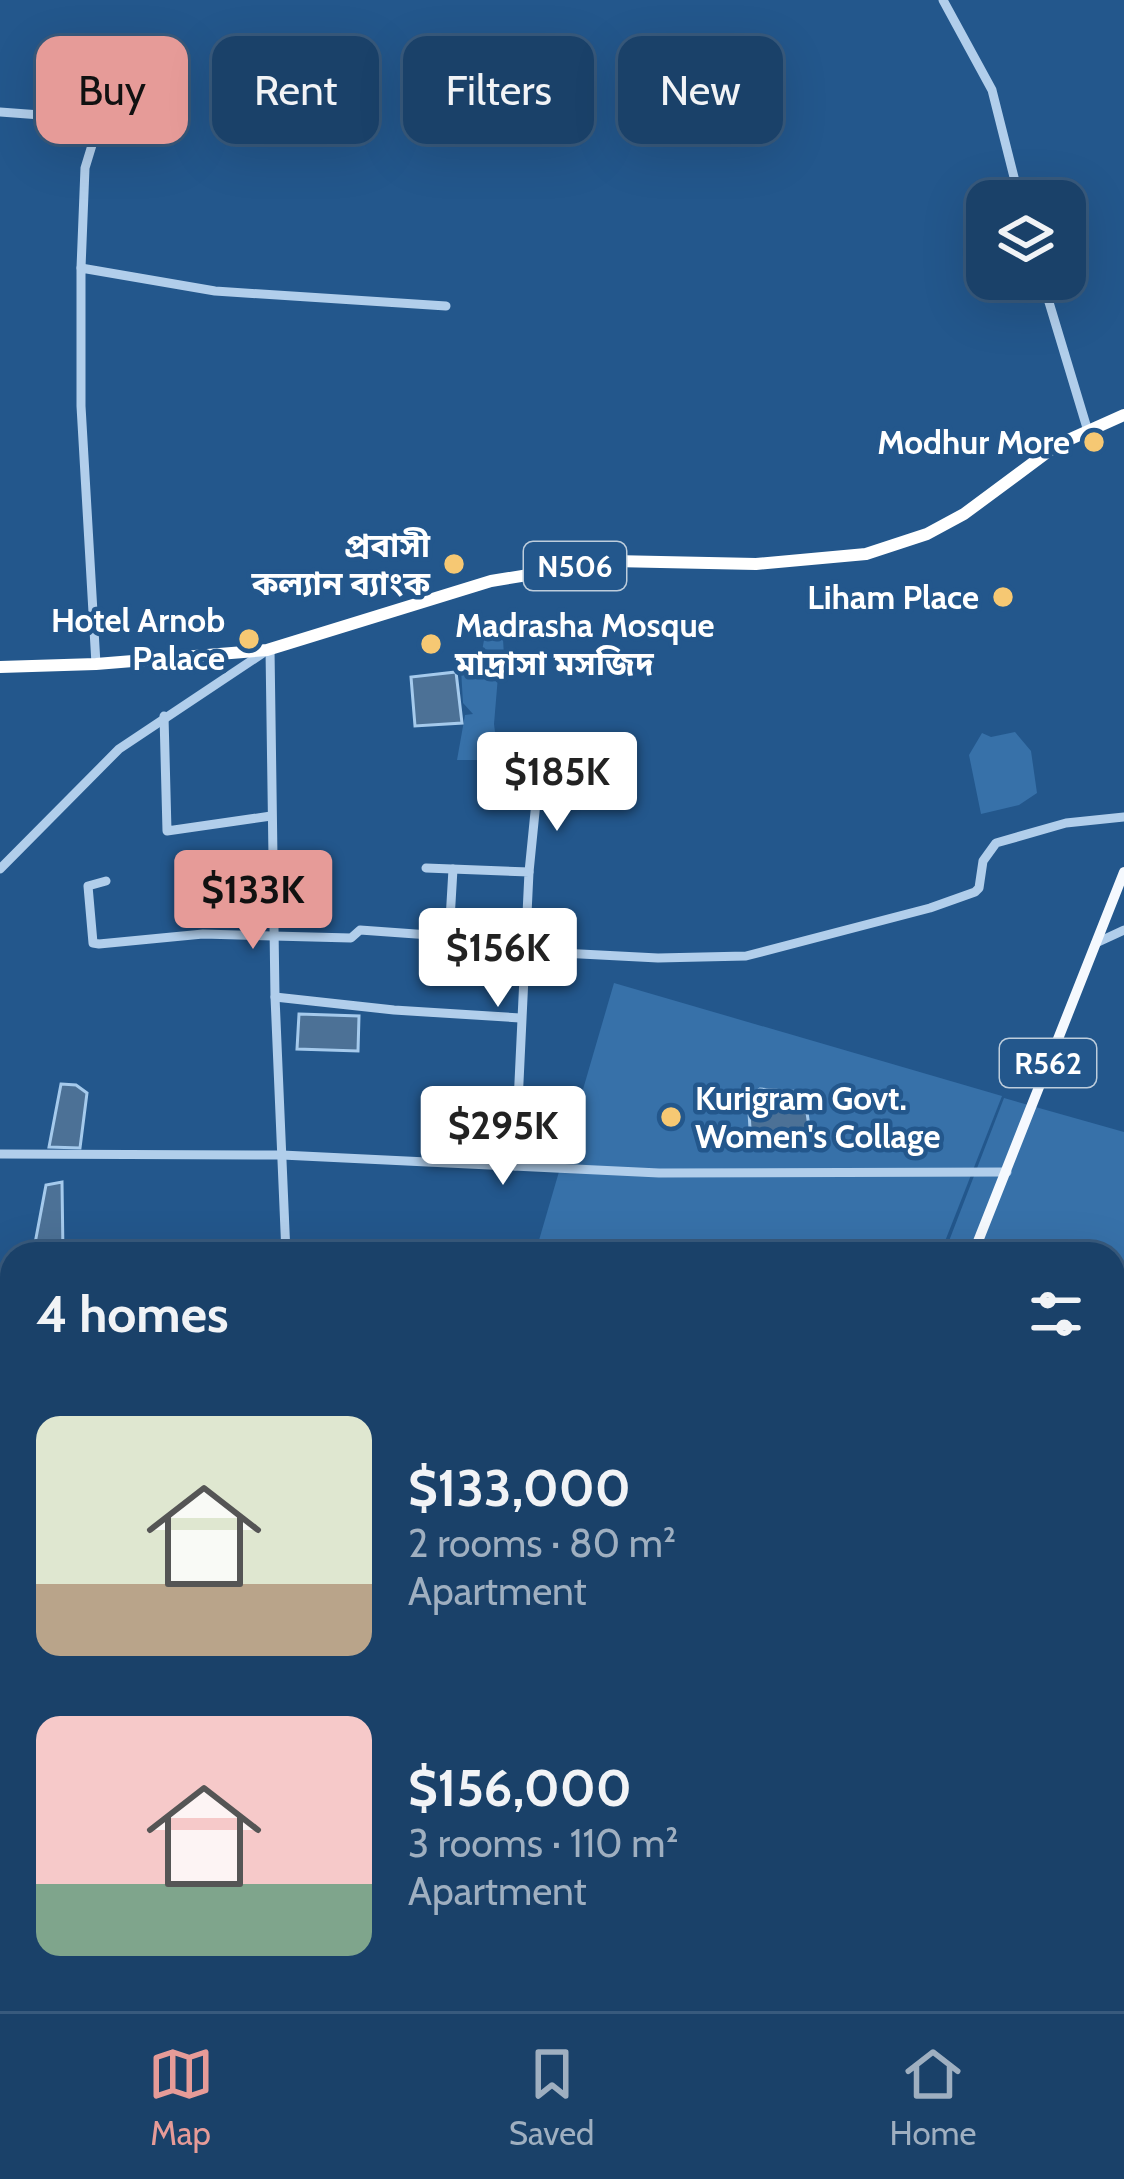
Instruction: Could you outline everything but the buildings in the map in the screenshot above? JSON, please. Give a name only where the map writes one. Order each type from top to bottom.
[{"type":"highway","name":"N506","points":[[0,667],[269,650],[526,572],[613,561],[756,564],[866,554],[927,534],[964,514],[1057,445],[1124,415]]},
{"type":"main road","name":"R562","points":[[978,1242],[1124,872]]},
{"type":"street","points":[[943,0],[992,90],[1015,180]]},
{"type":"street","points":[[0,112],[104,119],[85,168],[81,268],[81,406],[97,664]]},
{"type":"street","points":[[81,268],[214,291],[446,306]]},
{"type":"street","points":[[1048,300],[1087,428]]},
{"type":"street","points":[[0,869],[94,770],[164,716],[269,650]]},
{"type":"street","points":[[269,650],[275,997],[286,1242]]},
{"type":"street","points":[[164,716],[167,831],[271,816]]},
{"type":"street","points":[[515,1166],[520,1018],[537,792]]},
{"type":"street","points":[[106,881],[88,886],[93,943],[203,934],[351,938],[360,930],[526,942],[542,952],[658,958],[769,952],[975,892],[980,888],[983,861],[996,843],[1066,823],[1124,817]]},
{"type":"street","points":[[426,868],[529,872]]},
{"type":"street","points":[[449,938],[462,869]]},
{"type":"street","points":[[1095,944],[1124,928],[1108,913]]},
{"type":"street","points":[[275,997],[520,1018]]},
{"type":"street","points":[[0,1154],[282,1155],[658,1173],[1006,1172]]},
{"type":"shaded area","points":[[503,639],[505,673],[498,676],[494,724],[498,756],[481,751],[477,760],[457,760],[465,715],[473,714],[463,703],[460,652],[482,651],[484,640]]},
{"type":"shaded area","points":[[456,672],[462,723],[415,726],[411,677]]},
{"type":"shaded area","points":[[1015,732],[1031,751],[1037,793],[1019,805],[981,814],[969,755],[982,733],[991,737]]},
{"type":"shaded area","points":[[614,983],[1002,1096],[945,1242],[538,1242]]},
{"type":"shaded area","points":[[299,1014],[359,1016],[358,1051],[297,1049]]},
{"type":"shaded area","points":[[61,1084],[76,1085],[87,1093],[80,1148],[49,1147]]},
{"type":"shaded area","points":[[760,1089],[804,1092],[812,1147],[751,1144],[748,1097]]},
{"type":"shaded area","points":[[1004,1098],[1124,1132],[1124,1242],[949,1242]]},
{"type":"shaded area","points":[[62,1182],[63,1242],[35,1242],[46,1185]]},
{"type":"place","name":"Modhur More","points":[[1094,442]]},
{"type":"place","name":"প্রবাসী কল্যান ব্যাংক","points":[[454,564]]},
{"type":"place","name":"Liham Place","points":[[1003,597]]},
{"type":"place","name":"Hotel Arnob Palace","points":[[249,639]]},
{"type":"place","name":"Madrasha Mosque মাদ্রাসা মসজিদ","points":[[431,644]]},
{"type":"place","name":"Kurigram Govt. Women's Collage","points":[[671,1117]]}]
